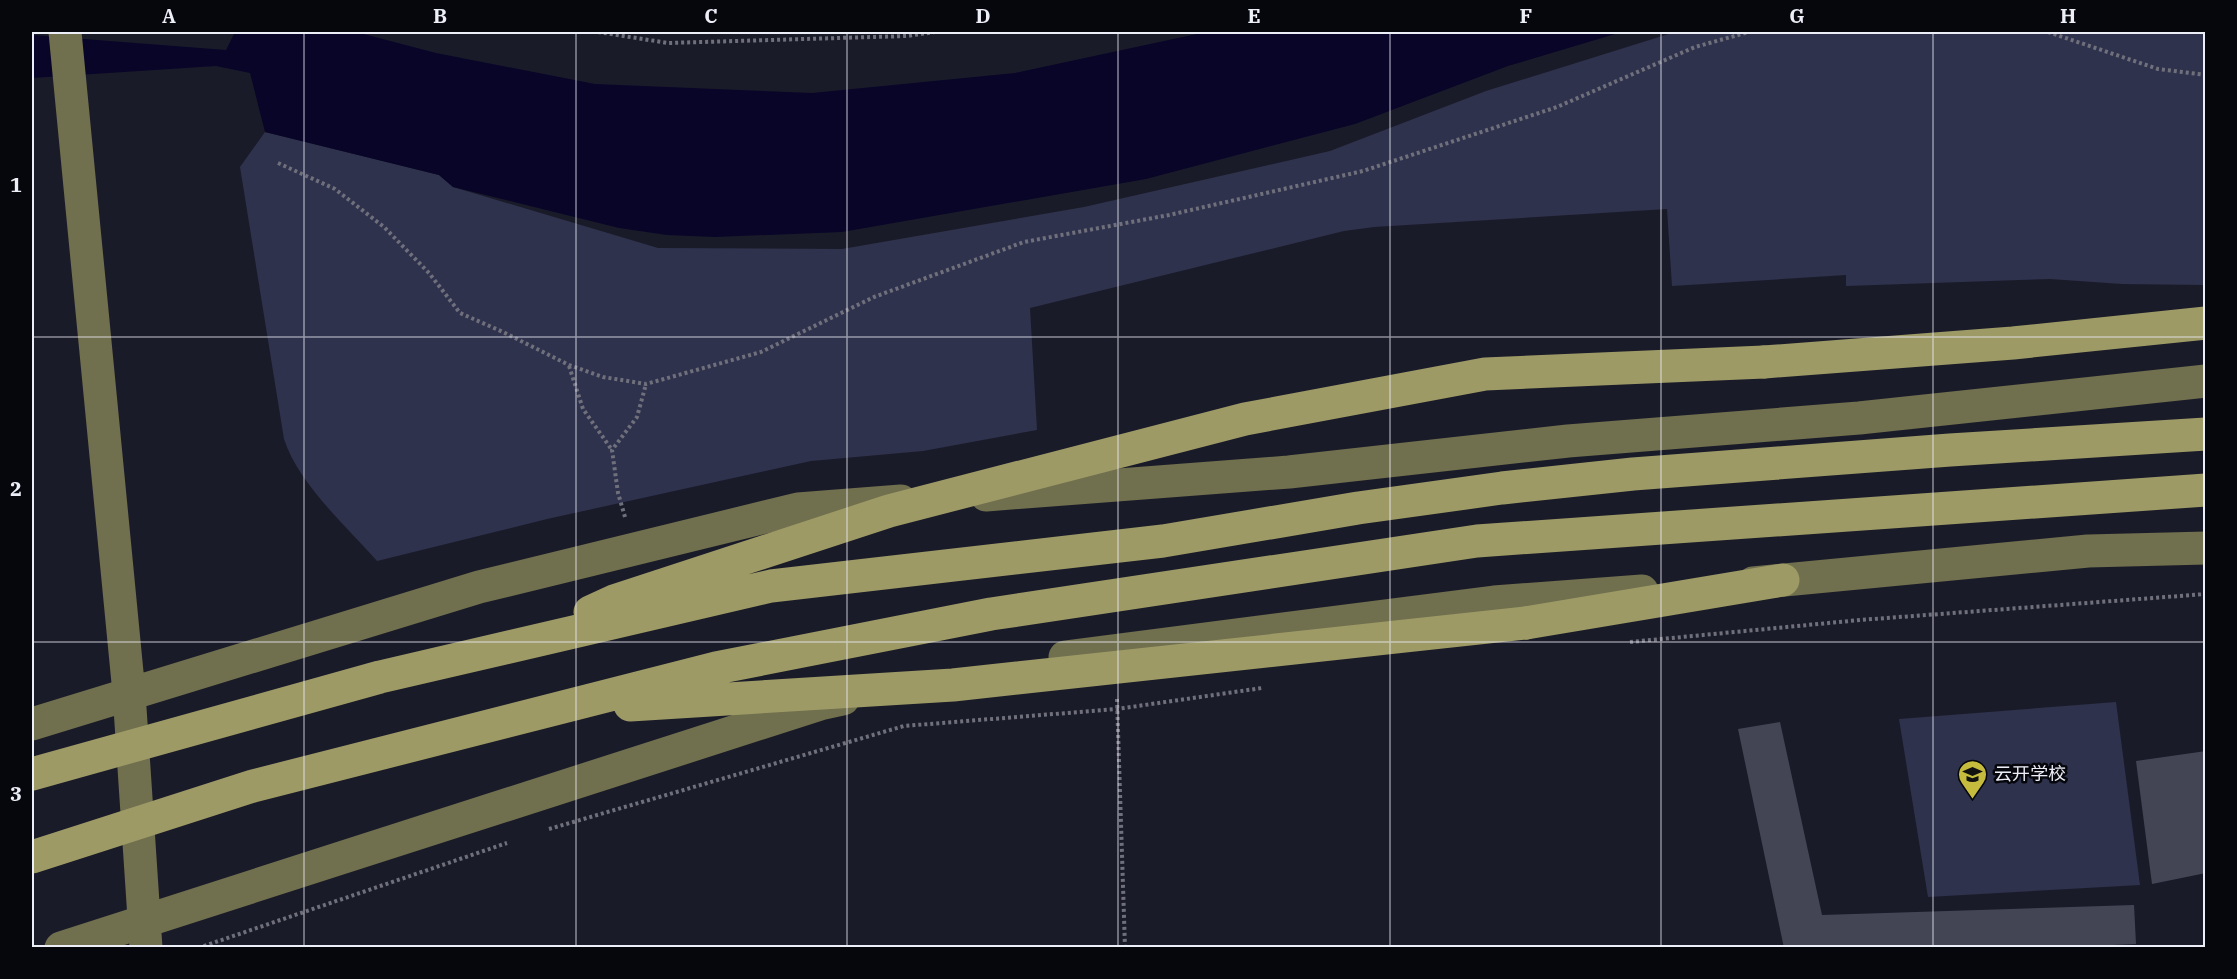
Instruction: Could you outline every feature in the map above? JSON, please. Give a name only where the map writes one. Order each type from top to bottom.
[{"type":"highway","points":[[516,646],[614,601],[889,511],[1245,419],[1485,374],[1764,362],[2013,343],[2205,323]]},
{"type":"highway","points":[[32,774],[380,677],[771,586],[1162,542],[1358,508],[1502,488],[1644,473],[2205,434]]},
{"type":"highway","points":[[32,857],[253,786],[716,668],[991,614],[1477,541],[2205,490]]},
{"type":"highway","points":[[550,711],[953,685],[1526,623],[1783,580]]},
{"type":"main road","points":[[65,32],[129,693],[144,935]]},
{"type":"main road","points":[[32,724],[478,587],[798,509],[1288,472],[1568,441],[1859,418],[2205,381]]},
{"type":"main road","points":[[61,948],[144,935],[820,704],[921,681],[1115,651],[1494,602],[1783,580],[2088,551],[2205,548]]},
{"type":"path","points":[[598,32],[668,43],[907,36],[934,32]]},
{"type":"path","points":[[278,163],[335,189],[384,226],[429,273],[460,313],[569,365],[603,377],[646,384],[761,352],[873,297],[1024,242],[1169,215],[1363,171],[1557,107],[1695,47],[1749,32]]},
{"type":"path","points":[[2048,32],[2158,69],[2205,75]]},
{"type":"path","points":[[569,365],[583,409],[612,450],[618,493],[634,550]]},
{"type":"path","points":[[612,450],[637,417],[646,384]]},
{"type":"path","points":[[1624,643],[1860,620],[2205,594]]},
{"type":"path","points":[[1115,651],[1125,948]]},
{"type":"path","points":[[547,830],[904,726],[1117,709],[1270,687]]},
{"type":"path","points":[[198,948],[513,841]]},
{"type":"shaded area","points":[[235,32],[356,32],[436,53],[595,84],[812,93],[1015,73],[1206,32],[1622,32],[1508,66],[1355,124],[1146,179],[842,232],[715,237],[667,235],[619,228],[453,187],[439,175],[265,132],[250,73],[216,66],[32,78],[32,35],[226,50]]},
{"type":"shaded area","points":[[1675,32],[2205,32],[2205,285],[2122,284],[2050,279],[1846,286],[1846,275],[1672,286],[1667,209],[1374,227],[1344,231],[1030,308],[1037,430],[923,451],[811,461],[547,519],[377,561],[311,488],[300,472],[284,439],[240,167],[265,132],[439,175],[453,187],[658,248],[842,249],[1084,207],[1330,151],[1486,91]]},
{"type":"shaded area","points":[[2116,702],[2140,885],[1928,897],[1899,719]]},
{"type":"building","points":[[1780,722],[1822,915],[2134,905],[2136,944],[2044,948],[1784,948],[1738,729]]},
{"type":"building","points":[[2206,751],[2206,873],[2152,884],[2136,761]]},
{"type":"place","name":"云开学校","points":[[1973,800]]}]
